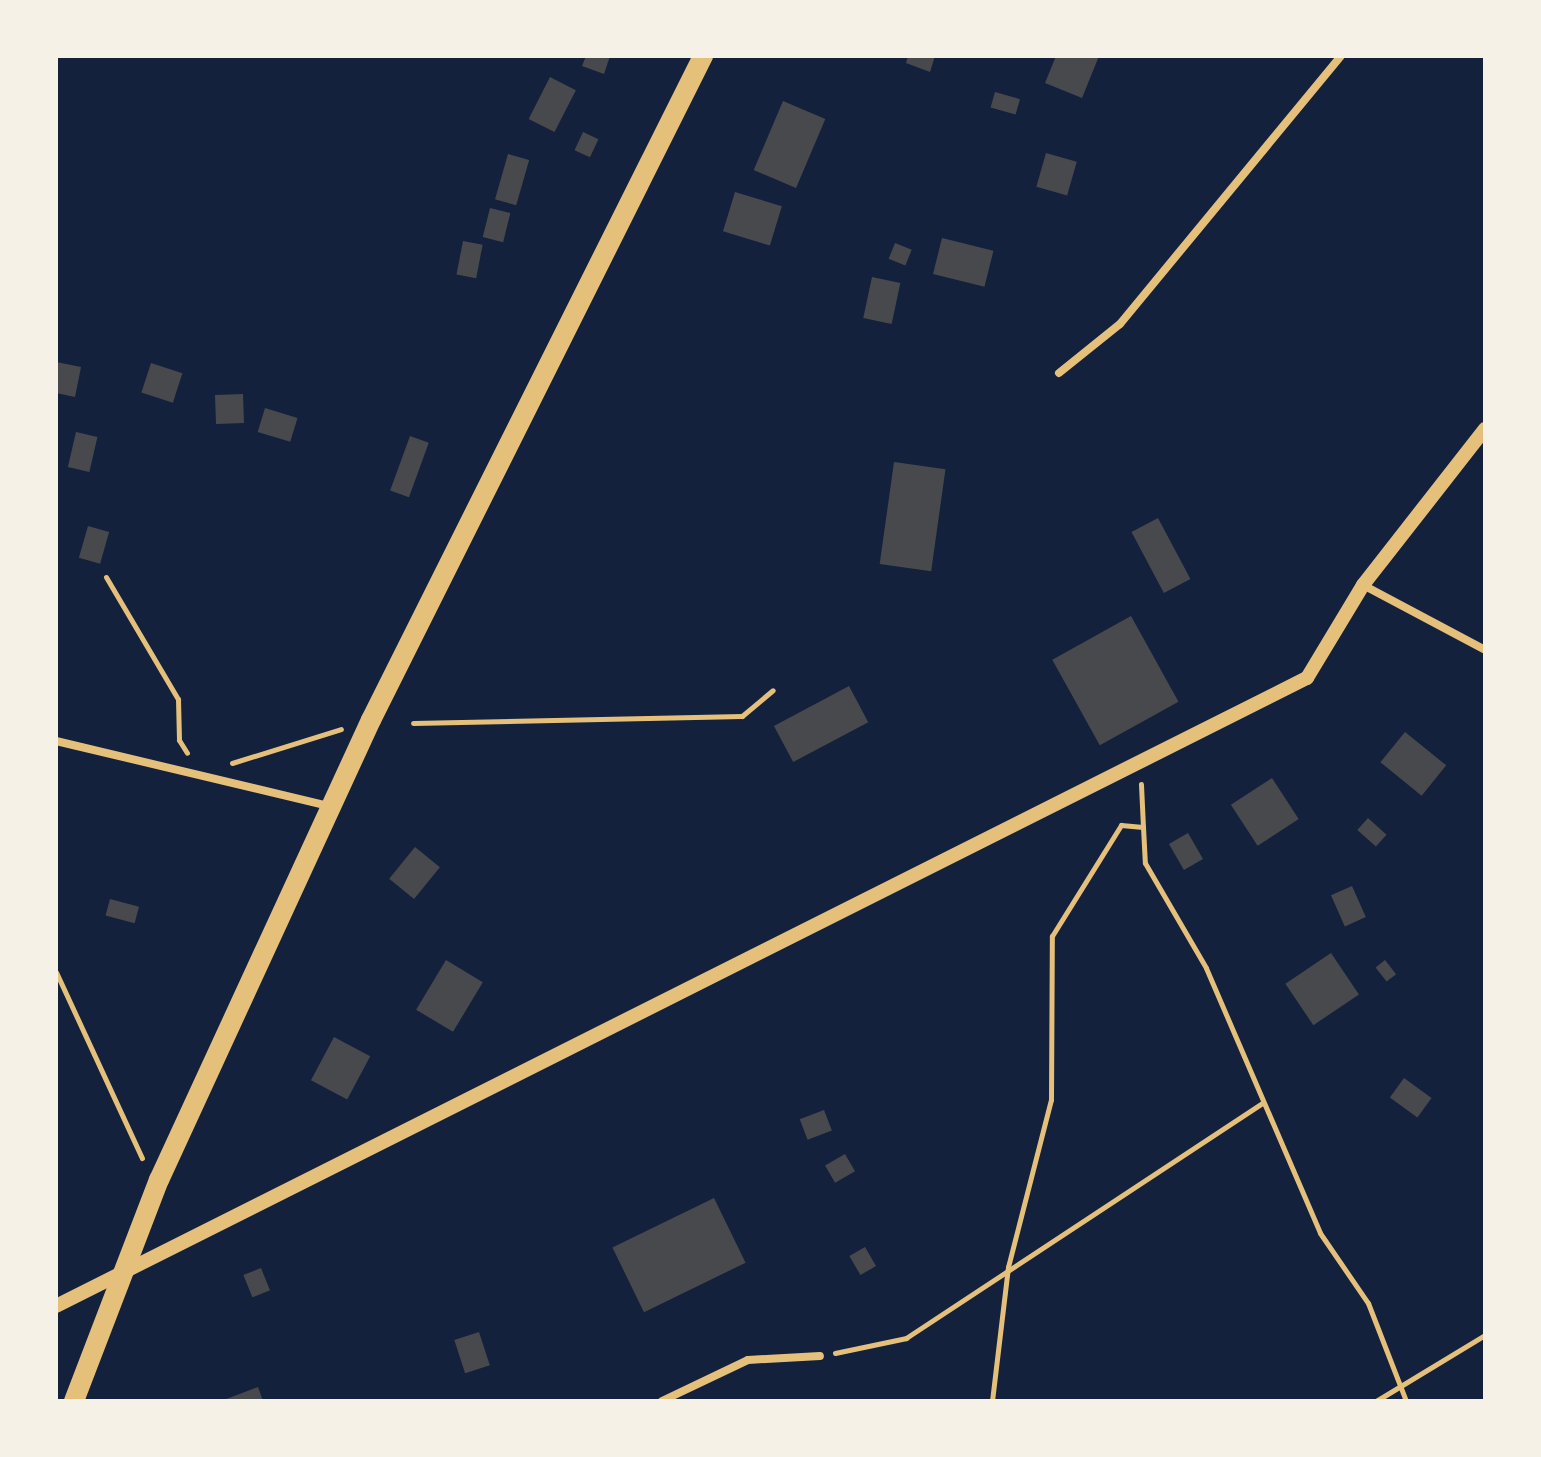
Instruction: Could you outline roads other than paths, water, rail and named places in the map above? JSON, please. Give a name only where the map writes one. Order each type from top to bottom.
[{"type":"main road","points":[[74,1401],[115,1281],[159,1180],[371,720],[703,56]]},
{"type":"street","points":[[1059,373],[1120,324],[1341,56]]},
{"type":"street","points":[[56,1306],[115,1281],[573,1043],[1140,767],[1307,678],[1363,585],[1485,429]]},
{"type":"street","points":[[1363,585],[1485,650]]},
{"type":"street","points":[[56,741],[199,773],[332,808]]},
{"type":"street","points":[[662,1401],[748,1360],[820,1356]]}]
